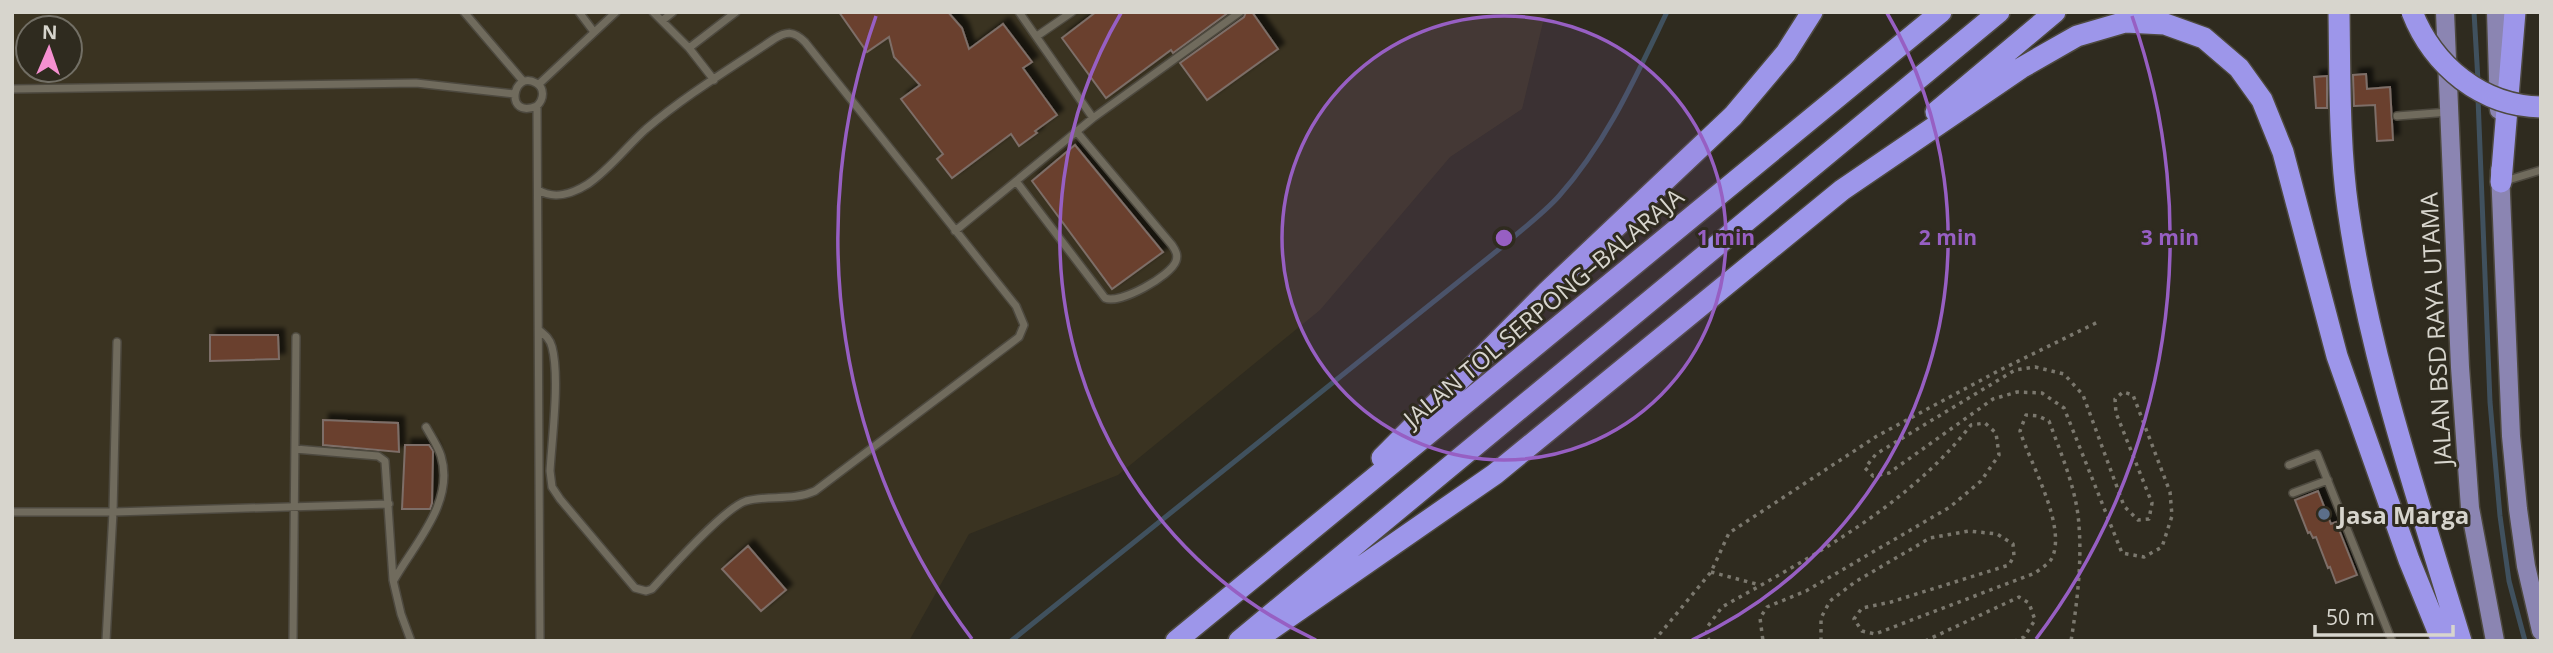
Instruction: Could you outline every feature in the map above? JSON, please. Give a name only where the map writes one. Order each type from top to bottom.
[{"type":"highway","points":[[1296,544],[1547,292],[1732,116],[1786,53],[1812,12]]},
{"type":"highway","name":"JALAN TOL SERPONG–BALARAJA","points":[[1176,641],[1941,12]]},
{"type":"highway","points":[[1239,641],[1999,12]]},
{"type":"highway","points":[[1254,641],[1495,474],[2056,12]]},
{"type":"highway","points":[[2339,12],[2347,207],[2368,319],[2408,468],[2461,641]]},
{"type":"highway","points":[[2412,12],[2432,51],[2457,76],[2487,95],[2522,106],[2541,107]]},
{"type":"highway","points":[[2501,182],[2515,12]]},
{"type":"highway","points":[[1842,190],[2021,68],[2077,36],[2125,22],[2165,24],[2204,38],[2239,68],[2262,100],[2283,152],[2337,356],[2409,560],[2442,641]]},
{"type":"main road","name":"JALAN BSD RAYA UTAMA","points":[[2445,12],[2459,367],[2470,508],[2495,641]]},
{"type":"main road","points":[[2496,12],[2511,436],[2521,531],[2541,631]]},
{"type":"lane","points":[[464,12],[523,81]]},
{"type":"lane","points":[[579,12],[594,32]]},
{"type":"lane","points":[[539,85],[616,12]]},
{"type":"lane","points":[[653,12],[690,48],[714,80]]},
{"type":"lane","points":[[663,20],[673,12]]},
{"type":"lane","points":[[690,48],[736,12]]},
{"type":"lane","points":[[1018,12],[1093,118]]},
{"type":"lane","points":[[1037,36],[1072,12]]},
{"type":"lane","points":[[955,231],[1076,131],[1240,12]]},
{"type":"lane","points":[[538,190],[552,196],[561,196],[589,183],[654,122],[684,98],[790,32],[799,36],[1016,306],[1024,325],[1019,337],[815,491],[796,497],[753,499],[733,507],[652,589],[646,591],[635,588],[552,486],[552,347],[547,337],[538,330]]},
{"type":"lane","points":[[531,80],[539,85],[543,92],[542,100],[530,109],[522,108],[516,102],[514,94],[523,81],[531,80]]},
{"type":"lane","points":[[12,89],[416,83],[514,94]]},
{"type":"lane","points":[[537,106],[540,641]]},
{"type":"lane","points":[[2397,116],[2449,113]]},
{"type":"lane","points":[[1016,181],[1097,289],[1110,300],[1123,298],[1142,289],[1174,265],[1176,251],[1076,131]]},
{"type":"lane","points":[[2501,182],[2541,170]]},
{"type":"lane","points":[[293,641],[296,337]]},
{"type":"lane","points":[[106,641],[113,512],[117,342]]},
{"type":"lane","points":[[393,580],[429,525],[440,500],[444,469],[441,453],[426,426]]},
{"type":"lane","points":[[295,449],[383,458],[387,467],[393,580],[411,641]]},
{"type":"lane","points":[[2289,465],[2317,454],[2392,641]]},
{"type":"lane","points":[[2293,493],[2328,480]]},
{"type":"lane","points":[[12,512],[113,512],[390,504]]},
{"type":"path","points":[[1654,641],[1711,572],[1729,533],[1877,436],[2000,370],[2101,321]]},
{"type":"path","points":[[2035,367],[2064,374],[2082,395],[2124,506],[2138,520],[2149,519],[2152,503],[2116,413],[2115,399],[2123,392],[2133,396],[2171,492],[2172,516],[2162,547],[2144,557],[2122,553],[2064,408],[2042,393],[2017,392],[1993,399],[1889,473],[1873,475],[1865,468],[1876,454],[2015,370],[2035,367]]},
{"type":"path","points":[[1821,641],[1821,618],[1830,601],[1855,582],[1930,538],[1969,531],[1997,534],[2013,544],[2014,556],[2009,565],[1891,602],[1862,608],[1854,619],[1861,631],[1875,634],[2035,573],[2051,559],[2055,543],[2054,516],[2020,430],[2026,415],[2049,421],[2072,488],[2079,526],[2077,609],[2071,641]]},
{"type":"path","points":[[1710,641],[1706,636],[1708,626],[1722,607],[1853,531],[1949,454],[1971,425],[1985,423],[1996,433],[1999,455],[1981,481],[1950,508],[1806,591],[1767,607],[1760,618],[1763,641]]},
{"type":"path","points":[[1711,572],[1761,585]]},
{"type":"path","points":[[1925,641],[2019,597],[2029,603],[2035,620],[2024,637],[2015,641]]},
{"type":"shaded area","points":[[12,12],[1552,12],[1544,18],[1522,109],[1450,157],[1320,310],[1118,475],[969,534],[909,641],[12,641]]},
{"type":"building","points":[[839,12],[948,12],[962,28],[969,49],[1003,24],[1032,62],[1023,68],[1057,115],[1019,146],[1011,134],[952,178],[937,159],[943,154],[901,99],[920,85],[894,57],[889,37],[867,52]]},
{"type":"building","points":[[1096,12],[1229,12],[1106,98],[1062,38]]},
{"type":"building","points":[[1246,12],[1252,12],[1278,49],[1207,100],[1180,63],[1244,17]]},
{"type":"building","points":[[2366,74],[2367,89],[2390,87],[2393,140],[2377,141],[2375,105],[2354,106],[2353,75]]},
{"type":"building","points":[[2327,76],[2327,108],[2316,108],[2314,77]]},
{"type":"building","points":[[1075,145],[1163,252],[1112,289],[1032,181]]},
{"type":"building","points":[[210,335],[278,335],[279,359],[210,361]]},
{"type":"building","points":[[323,420],[398,423],[399,452],[323,445]]},
{"type":"building","points":[[405,445],[429,445],[433,451],[430,509],[402,509]]},
{"type":"building","points":[[2318,491],[2331,524],[2336,522],[2357,575],[2336,583],[2316,537],[2313,538],[2310,532],[2308,533],[2295,500]]},
{"type":"building","points":[[748,546],[786,590],[761,611],[722,569]]},
{"type":"waterway","points":[[1011,641],[1546,209],[1576,175],[1606,131],[1667,12]]},
{"type":"waterway","points":[[2474,12],[2478,81]]},
{"type":"waterway","points":[[2478,98],[2490,402],[2509,581],[2525,641]]},
{"type":"place","name":"Jasa Marga","points":[[2324,514]]}]
